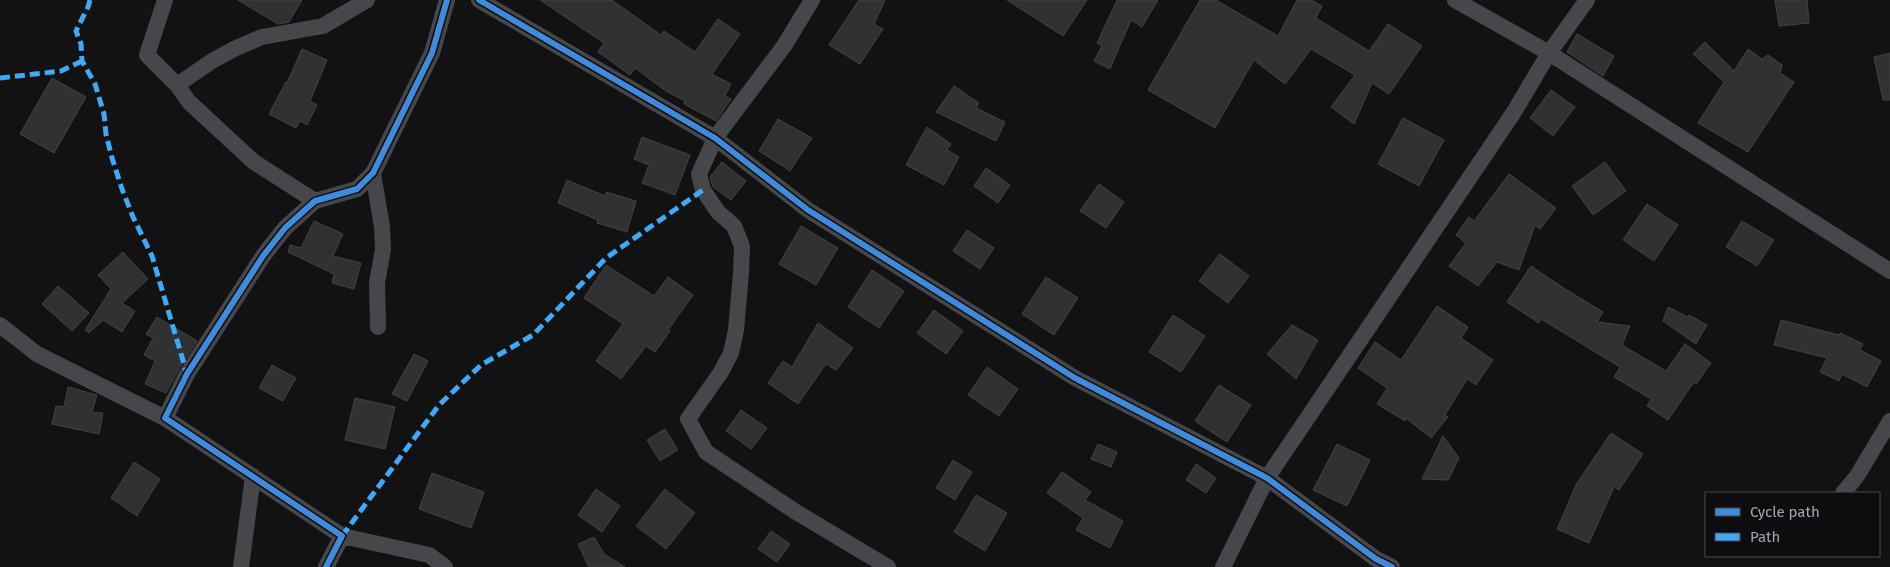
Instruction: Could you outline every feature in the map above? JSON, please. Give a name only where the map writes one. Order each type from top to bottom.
[{"type":"street","points":[[165,0],[147,56],[189,102],[254,162],[315,201]]},
{"type":"street","points":[[176,86],[212,61],[236,48],[262,37],[323,26],[367,0]]},
{"type":"street","points":[[165,418],[187,374],[263,256],[285,228],[315,201],[357,189],[373,173],[432,54],[447,0]]},
{"type":"street","points":[[479,0],[715,138],[808,210],[1075,378],[1267,478],[1376,559],[1392,567]]},
{"type":"street","points":[[812,0],[784,46],[715,138],[699,174],[703,190],[718,212],[734,226],[742,246],[736,330],[731,353],[721,372],[688,419],[706,452],[796,512],[888,567]]},
{"type":"street","points":[[1455,0],[1549,53],[1890,271]]},
{"type":"street","points":[[1223,567],[1267,478],[1514,112],[1549,53],[1587,0]]},
{"type":"street","points":[[373,173],[382,228],[383,250],[377,283],[378,327]]},
{"type":"street","points":[[0,325],[37,354],[165,418],[342,536],[429,555],[445,567]]},
{"type":"street","points":[[1844,492],[1857,476],[1890,421]]},
{"type":"street","points":[[241,567],[253,476]]},
{"type":"street","points":[[326,567],[342,536]]},
{"type":"building","points":[[238,0],[302,0],[289,22],[278,24]]},
{"type":"building","points":[[540,0],[612,0],[661,35],[664,31],[695,52],[718,19],[740,34],[712,74],[731,84],[725,96],[731,99],[716,121],[684,104],[685,101],[666,91],[635,68],[630,75],[598,52],[604,43]]},
{"type":"building","points":[[859,0],[885,0],[874,24],[883,29],[860,64],[829,45]]},
{"type":"building","points":[[1007,0],[1087,0],[1063,36]]},
{"type":"building","points":[[1117,0],[1158,0],[1142,27],[1131,20],[1110,69],[1094,61],[1102,46],[1097,43]]},
{"type":"building","points":[[1200,0],[1216,0],[1278,36],[1297,0],[1311,0],[1322,6],[1316,18],[1369,51],[1388,24],[1422,46],[1389,94],[1372,83],[1354,124],[1331,107],[1355,75],[1311,49],[1285,84],[1254,60],[1215,128],[1148,90]]},
{"type":"building","points":[[1775,0],[1807,0],[1809,23],[1779,26]]},
{"type":"building","points":[[1577,34],[1614,56],[1603,76],[1567,52]]},
{"type":"building","points":[[1705,42],[1734,71],[1748,49],[1762,59],[1768,55],[1782,65],[1780,73],[1794,82],[1748,152],[1698,123],[1724,82],[1693,54]]},
{"type":"building","points":[[302,49],[327,60],[310,101],[317,105],[307,125],[300,121],[296,128],[269,114],[287,83]]},
{"type":"building","points":[[1890,53],[1890,100],[1883,100],[1874,57]]},
{"type":"building","points":[[52,78],[86,97],[54,153],[20,134]]},
{"type":"building","points":[[954,86],[979,103],[976,108],[1005,122],[996,141],[936,112]]},
{"type":"building","points":[[1551,90],[1575,107],[1553,136],[1530,118]]},
{"type":"building","points":[[1403,118],[1444,140],[1419,186],[1378,164]]},
{"type":"building","points":[[778,119],[812,138],[790,171],[759,151]]},
{"type":"building","points":[[927,127],[951,144],[947,150],[959,157],[944,185],[906,165]]},
{"type":"building","points":[[642,137],[690,155],[675,195],[642,183],[649,165],[634,159]]},
{"type":"building","points":[[722,162],[746,181],[731,200],[713,187],[710,177]]},
{"type":"building","points":[[1605,162],[1626,191],[1593,215],[1572,186]]},
{"type":"building","points":[[986,168],[1010,185],[998,203],[974,186]]},
{"type":"building","points":[[1509,174],[1556,208],[1540,229],[1535,225],[1519,270],[1497,262],[1478,286],[1449,266],[1466,243],[1456,235],[1469,217],[1474,221]]},
{"type":"building","points":[[567,180],[605,196],[606,192],[636,201],[627,232],[597,223],[598,220],[558,203]]},
{"type":"building","points":[[1099,184],[1124,202],[1106,228],[1080,211]]},
{"type":"building","points":[[1647,204],[1678,225],[1654,261],[1623,240]]},
{"type":"building","points":[[314,221],[343,234],[333,256],[361,263],[354,289],[332,283],[334,274],[288,252],[290,245],[301,248]]},
{"type":"building","points":[[1742,221],[1774,240],[1757,266],[1726,247]]},
{"type":"building","points":[[801,226],[838,248],[816,285],[779,264]]},
{"type":"building","points":[[967,230],[994,248],[980,269],[953,251]]},
{"type":"building","points":[[123,252],[148,279],[122,303],[135,311],[122,332],[103,320],[89,333],[85,330],[111,289],[98,275]]},
{"type":"building","points":[[1220,254],[1249,276],[1228,303],[1199,281]]},
{"type":"building","points":[[606,265],[654,296],[668,277],[693,295],[655,352],[646,346],[621,379],[596,361],[623,324],[584,298]]},
{"type":"building","points":[[1531,266],[1603,312],[1597,322],[1630,326],[1622,345],[1666,371],[1685,344],[1711,363],[1696,384],[1694,382],[1668,420],[1647,406],[1651,399],[1614,377],[1620,367],[1541,319],[1539,323],[1507,302]]},
{"type":"building","points":[[872,270],[904,291],[879,328],[848,307]]},
{"type":"building","points":[[1046,277],[1078,298],[1054,335],[1022,314]]},
{"type":"building","points":[[58,286],[89,313],[72,331],[42,304]]},
{"type":"building","points":[[1437,306],[1468,327],[1461,338],[1493,360],[1476,385],[1467,379],[1445,415],[1448,417],[1431,438],[1406,418],[1405,421],[1377,404],[1387,388],[1358,368],[1375,342],[1401,360]]},
{"type":"building","points":[[1668,307],[1688,317],[1689,315],[1707,325],[1696,344],[1663,321]]},
{"type":"building","points":[[934,310],[963,331],[946,354],[917,333]]},
{"type":"building","points":[[1173,315],[1205,336],[1181,372],[1149,352]]},
{"type":"building","points":[[157,317],[197,341],[166,393],[145,384],[155,361],[144,355],[153,338],[146,334]]},
{"type":"building","points":[[1781,320],[1839,335],[1840,333],[1863,344],[1860,350],[1881,361],[1867,387],[1842,374],[1839,381],[1820,372],[1827,358],[1774,345]]},
{"type":"building","points":[[818,323],[853,348],[836,370],[826,364],[798,404],[768,383],[783,361],[792,367]]},
{"type":"building","points":[[1292,325],[1318,340],[1296,379],[1267,354]]},
{"type":"building","points":[[414,354],[428,361],[407,401],[392,394]]},
{"type":"building","points":[[272,365],[296,378],[283,401],[259,388]]},
{"type":"building","points":[[987,367],[1018,389],[999,416],[968,395]]},
{"type":"building","points":[[1219,385],[1251,405],[1227,442],[1195,421]]},
{"type":"building","points":[[68,387],[97,395],[92,412],[103,413],[99,434],[52,424],[56,406],[64,407]]},
{"type":"building","points":[[355,398],[395,407],[385,449],[345,440]]},
{"type":"building","points":[[741,410],[767,428],[751,449],[726,431]]},
{"type":"building","points":[[665,429],[678,450],[660,461],[647,440]]},
{"type":"building","points":[[1611,433],[1643,454],[1619,490],[1614,487],[1589,543],[1557,529],[1577,483]]},
{"type":"building","points":[[1443,436],[1459,458],[1448,480],[1422,479]]},
{"type":"building","points":[[1098,444],[1117,452],[1111,467],[1091,459]]},
{"type":"building","points":[[1337,444],[1370,460],[1347,506],[1313,490]]},
{"type":"building","points":[[953,460],[972,472],[955,500],[936,488]]},
{"type":"building","points":[[134,462],[160,479],[137,516],[111,498]]},
{"type":"building","points":[[1196,464],[1216,478],[1206,493],[1186,480]]},
{"type":"building","points":[[1062,472],[1091,492],[1085,500],[1123,521],[1110,548],[1076,530],[1083,518],[1047,493]]},
{"type":"building","points":[[432,473],[484,492],[471,528],[419,509]]},
{"type":"building","points":[[596,489],[620,506],[602,532],[578,515]]},
{"type":"building","points":[[665,489],[695,513],[666,549],[636,526]]},
{"type":"building","points":[[976,495],[1007,513],[985,551],[954,532]]},
{"type":"building","points":[[771,531],[790,544],[777,562],[758,549]]},
{"type":"building","points":[[594,537],[604,554],[625,567],[589,567],[578,544]]},
{"type":"marked path","points":[[90,0],[76,31],[81,44],[82,61],[95,84],[104,114],[106,134],[112,158],[133,217],[152,256],[187,374]]},
{"type":"marked path","points":[[0,78],[61,71],[82,61]]},
{"type":"marked path","points":[[342,536],[439,405],[481,365],[533,335],[606,258],[703,190]]},
{"type":"cycle path","points":[[326,567],[342,536],[165,418],[187,374],[263,256],[285,228],[315,201],[357,189],[373,173],[432,53],[447,0]]},
{"type":"cycle path","points":[[479,0],[715,138],[808,210],[1075,378],[1267,478],[1376,559],[1392,567]]}]
